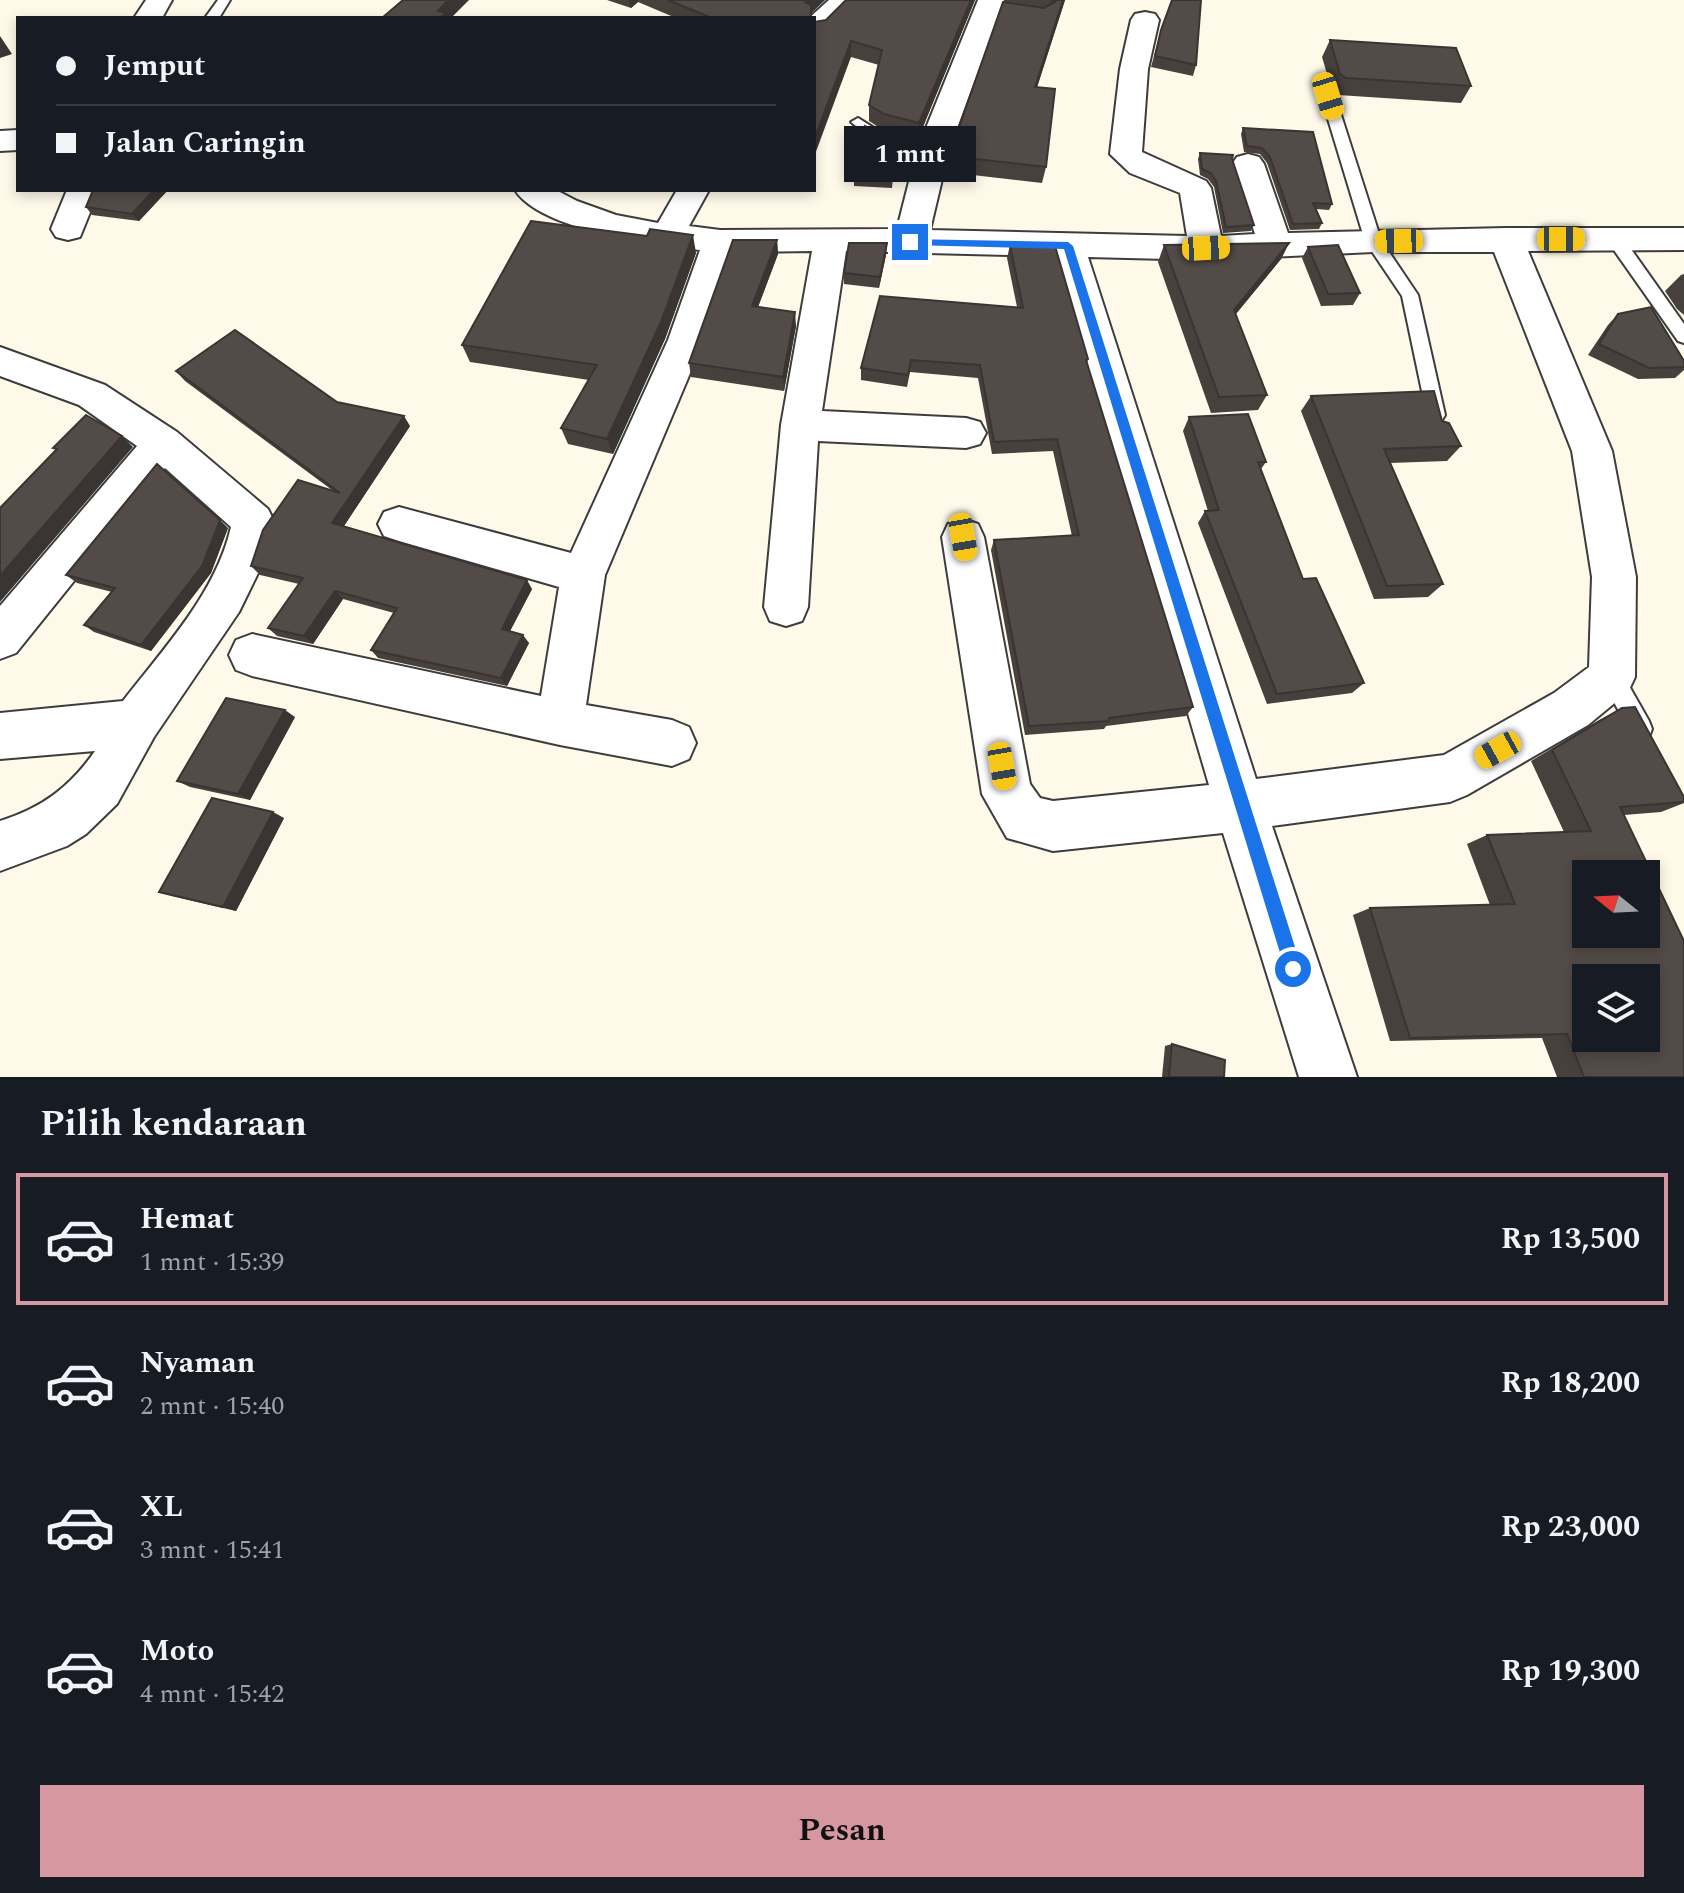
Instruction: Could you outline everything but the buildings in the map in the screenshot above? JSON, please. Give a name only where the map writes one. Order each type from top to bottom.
[{"type":"street","points":[[816,26],[845,0]]},
{"type":"street","points":[[910,242],[933,150],[994,7]]},
{"type":"street","points":[[1145,20],[1134,69],[1126,154],[1144,169],[1179,176],[1195,188],[1206,248]]},
{"type":"street","points":[[1248,164],[1275,244]]},
{"type":"street","points":[[68,229],[82,192]]},
{"type":"street","points":[[542,192],[565,209],[610,225],[667,236],[720,241],[831,239],[1206,248],[1373,241],[1684,239]]},
{"type":"street","points":[[667,236],[692,192]]},
{"type":"street","points":[[786,607],[800,425],[831,239]]},
{"type":"street","points":[[963,537],[1007,794],[1025,820],[1053,826],[1240,806],[1450,778],[1571,709],[1612,677],[1614,577],[1592,451],[1506,239]]},
{"type":"street","points":[[560,723],[583,575],[686,340],[720,241]]},
{"type":"street","points":[[1068,246],[1240,806],[1328,1077]]},
{"type":"street","points":[[0,361],[92,395],[163,443],[253,521],[252,542],[245,560],[198,636],[137,721],[120,757],[90,798],[62,823],[37,836],[0,846]]},
{"type":"street","points":[[800,425],[966,433]]},
{"type":"street","points":[[0,639],[163,443]]},
{"type":"street","points":[[399,524],[583,575]]},
{"type":"street","points":[[252,655],[560,723],[672,743]]},
{"type":"street","points":[[0,736],[93,729],[137,721]]},
{"type":"lane","points":[[1328,96],[1373,241],[1410,295],[1439,430]]},
{"type":"lane","points":[[858,122],[877,136],[933,150]]},
{"type":"lane","points":[[1615,239],[1684,337]]},
{"type":"lane","points":[[1612,677],[1655,754]]},
{"type":"route","points":[[910,242],[1068,246],[1293,969]]}]
